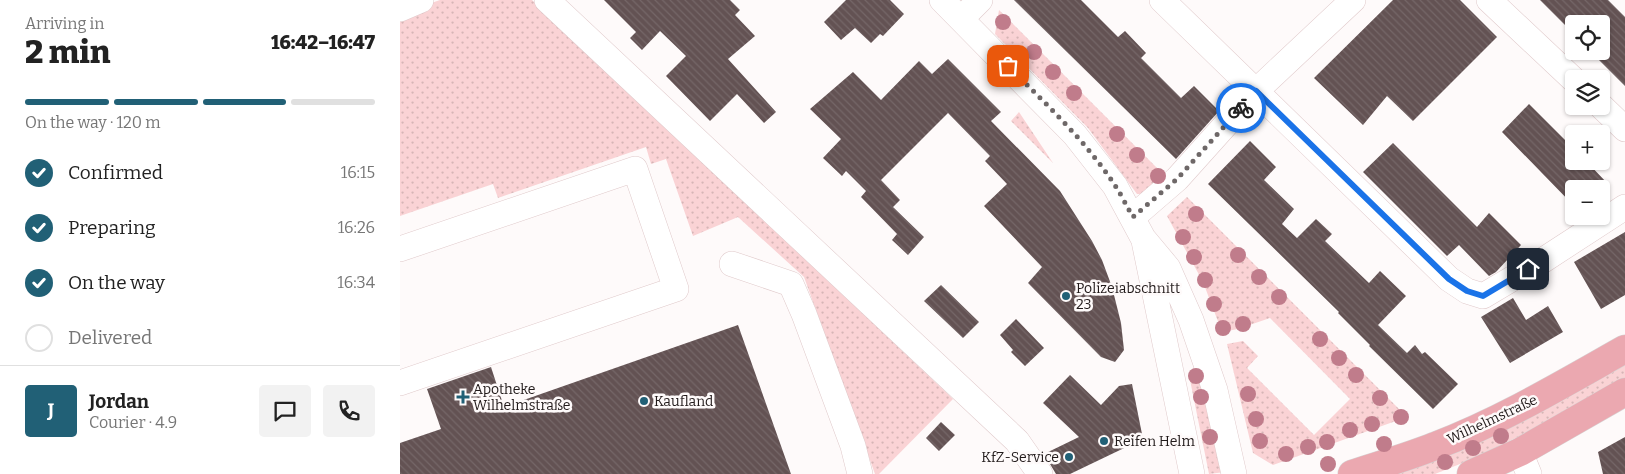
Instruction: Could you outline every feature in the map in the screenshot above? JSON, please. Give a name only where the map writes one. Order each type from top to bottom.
[{"type":"main road","name":"Wilhelmstraße","points":[[1352,474],[1435,446],[1483,425],[1547,393],[1625,350]]},
{"type":"main road","points":[[1471,474],[1525,463],[1625,392]]},
{"type":"street","points":[[400,8],[422,0]]},
{"type":"street","points":[[547,0],[1017,441],[1040,474]]},
{"type":"street","points":[[942,0],[1075,135],[1115,186],[1138,227],[1168,268],[1191,320],[1215,390],[1234,474]]},
{"type":"street","points":[[961,19],[980,0]]},
{"type":"street","points":[[1162,0],[1449,279],[1467,291],[1483,296],[1542,261],[1625,207]]},
{"type":"street","points":[[1138,227],[1177,179],[1256,91],[1354,0]]},
{"type":"street","points":[[1489,0],[1565,72]]},
{"type":"street","points":[[1610,114],[1625,128]]},
{"type":"street","points":[[400,249],[635,169],[676,289],[400,383]]},
{"type":"street","points":[[1138,227],[1192,474]]},
{"type":"street","points":[[732,264],[791,284],[853,446],[860,474]]},
{"type":"shaded area","points":[[440,0],[532,0],[953,399],[879,474],[875,474],[804,277],[738,217],[693,236],[666,159],[651,164],[646,147],[498,198],[493,184],[400,216],[400,14]]},
{"type":"shaded area","points":[[999,10],[1166,177],[1149,194],[1137,194],[1088,128],[995,34]]},
{"type":"shaded area","points":[[1019,112],[1053,163],[1011,121]]},
{"type":"shaded area","points":[[1187,197],[1407,417],[1273,465],[1253,453],[1227,344],[1243,341],[1258,356],[1247,368],[1314,435],[1350,399],[1270,318],[1238,329],[1222,332],[1203,282],[1167,216]]},
{"type":"shaded area","points":[[1625,363],[1625,383],[1600,397],[1475,458],[1435,474],[1399,474],[1467,445]]},
{"type":"shaded area","points":[[1196,367],[1225,472],[1209,474],[1189,375],[1190,371]]},
{"type":"building","points":[[604,0],[730,0],[740,10],[735,15],[755,36],[728,59],[776,112],[764,123],[737,94],[710,121],[666,76],[686,56],[660,31],[642,50],[630,38],[636,32]]},
{"type":"building","points":[[846,0],[890,0],[904,14],[883,36],[880,34],[871,43],[855,28],[841,40],[824,22]]},
{"type":"building","points":[[1014,0],[1081,0],[1118,37],[1125,31],[1146,53],[1141,58],[1181,98],[1194,86],[1219,111],[1176,159]]},
{"type":"building","points":[[1393,0],[1460,0],[1497,37],[1413,121],[1387,96],[1363,125],[1314,78]]},
{"type":"building","points":[[1540,0],[1608,0],[1625,17],[1625,86],[1599,60],[1610,60],[1610,15],[1565,15],[1565,25]]},
{"type":"building","points":[[948,59],[1001,112],[991,121],[1060,191],[1092,241],[1102,260],[1112,287],[1121,323],[1124,350],[1115,362],[1101,357],[1028,283],[1042,267],[984,206],[1007,184],[985,161],[990,156],[948,113],[881,180],[900,200],[893,207],[924,237],[908,255],[892,240],[897,234],[861,197],[866,191],[846,171],[842,176],[823,158],[841,139],[810,109],[853,72],[881,100],[919,61],[932,74]]},
{"type":"building","points":[[1529,104],[1565,140],[1565,170],[1595,170],[1604,180],[1565,180],[1565,197],[1502,132]]},
{"type":"building","points":[[1250,141],[1276,167],[1264,180],[1294,209],[1282,224],[1297,238],[1316,219],[1332,234],[1325,241],[1369,283],[1380,271],[1406,296],[1378,325],[1407,353],[1415,345],[1422,354],[1425,352],[1458,384],[1433,409],[1369,346],[1339,312],[1208,184]]},
{"type":"building","points":[[1393,143],[1477,227],[1489,213],[1521,245],[1496,272],[1489,276],[1459,245],[1447,256],[1363,172]]},
{"type":"building","points":[[1625,232],[1625,295],[1601,309],[1574,262]]},
{"type":"building","points":[[941,285],[979,322],[963,338],[924,301]]},
{"type":"building","points":[[1513,298],[1526,320],[1548,306],[1563,332],[1510,363],[1481,317]]},
{"type":"building","points":[[1016,319],[1044,348],[1025,366],[1011,352],[1013,350],[1000,335]]},
{"type":"building","name":"Kaufland","points":[[738,325],[791,474],[400,474],[400,443],[441,429],[427,389],[491,367],[504,407]]},
{"type":"building","points":[[1070,375],[1101,405],[1119,386],[1132,384],[1143,439],[1070,474],[1056,474],[1044,454],[1079,437],[1043,403]]},
{"type":"building","points":[[941,422],[955,435],[939,451],[926,438]]},
{"type":"building","points":[[1625,437],[1625,474],[1603,474],[1598,452]]},
{"type":"way so far","points":[[1008,66],[1084,146],[1115,186],[1133,217],[1177,179],[1241,108]]},
{"type":"place","name":"Polizeiabschnitt 23","points":[[1066,296]]},
{"type":"place","name":"Apotheke Wilhelmstraße","points":[[463,397]]},
{"type":"place","name":"Kaufland","points":[[644,401]]},
{"type":"place","name":"Reifen Helm","points":[[1104,441]]},
{"type":"place","name":"KfZ-Service","points":[[1069,457]]},
{"type":"route","points":[[1241,108],[1256,91],[1449,279],[1467,291],[1483,296],[1528,269]]}]
